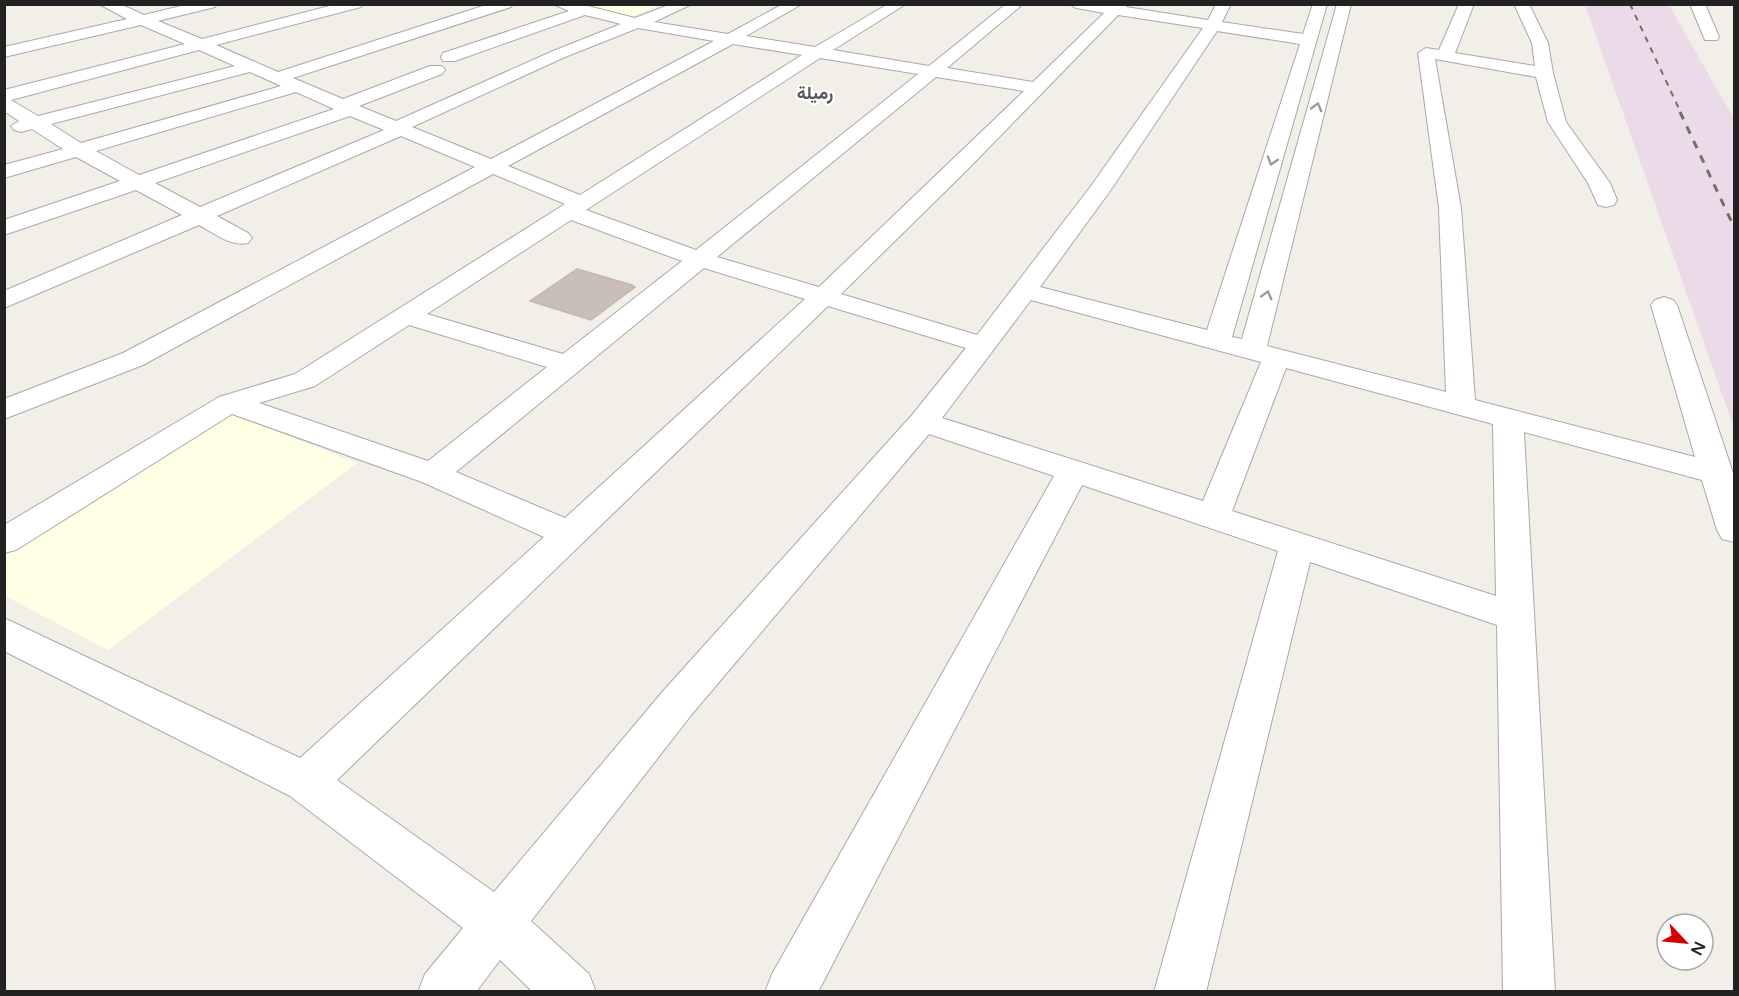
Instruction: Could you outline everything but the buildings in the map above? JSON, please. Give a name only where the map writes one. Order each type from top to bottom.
[{"type":"street","points":[[106,4],[400,128],[493,168],[577,208],[699,259],[983,345]]},
{"type":"street","points":[[5,51],[210,4]]},
{"type":"street","points":[[4,96],[356,4]]},
{"type":"street","points":[[278,77],[506,4]]},
{"type":"street","points":[[560,4],[639,24],[1037,88]]},
{"type":"street","points":[[4,300],[400,128],[559,54],[685,4]]},
{"type":"street","points":[[4,410],[133,359],[493,168],[795,4]]},
{"type":"street","points":[[4,541],[229,403],[305,380],[816,53],[900,4]]},
{"type":"street","points":[[433,474],[1016,4]]},
{"type":"street","points":[[1076,4],[1218,15],[1308,40]]},
{"type":"street","points":[[1217,342],[1320,4]]},
{"type":"street","points":[[1214,517],[1264,355],[1344,4]]},
{"type":"street","points":[[1445,56],[1467,4]]},
{"type":"street","points":[[1521,4],[1540,43],[1544,73],[1557,122],[1599,183],[1606,200]]},
{"type":"street","points":[[1696,4],[1714,33]]},
{"type":"street","points":[[304,782],[823,297],[1118,8]]},
{"type":"street","points":[[449,57],[585,10]]},
{"type":"street","points":[[443,992],[678,702],[923,422],[1099,191],[1218,15]]},
{"type":"street","points":[[442,25],[559,54]]},
{"type":"street","points":[[1461,407],[1450,208],[1426,53],[1544,73]]},
{"type":"street","points":[[4,130],[253,66]]},
{"type":"street","points":[[4,228],[347,107],[436,70]]},
{"type":"street","points":[[4,172],[299,86]]},
{"type":"street","points":[[4,103],[80,151],[240,238]]},
{"type":"street","points":[[1024,291],[1717,474]]},
{"type":"street","points":[[1664,305],[1734,530]]},
{"type":"street","points":[[407,316],[569,365]]},
{"type":"street","points":[[229,403],[433,474],[570,534]]},
{"type":"street","points":[[1508,419],[1529,992]]},
{"type":"street","points":[[923,422],[1515,616]]},
{"type":"street","points":[[790,992],[1073,471]]},
{"type":"street","points":[[1179,992],[1298,545]]},
{"type":"street","points":[[4,633],[304,782],[498,924],[571,992]]},
{"type":"shaded area","points":[[577,5],[660,5],[630,17]]},
{"type":"shaded area","points":[[1585,5],[1669,5],[1734,119],[1734,428]]},
{"type":"shaded area","points":[[227,412],[357,463],[108,650],[5,596],[5,553]]},
{"type":"railway","points":[[1630,4],[1681,113]]},
{"type":"railway","points":[[1680,112],[1734,227]]},
{"type":"district","name":"رميلة","points":[[815,93]]}]
